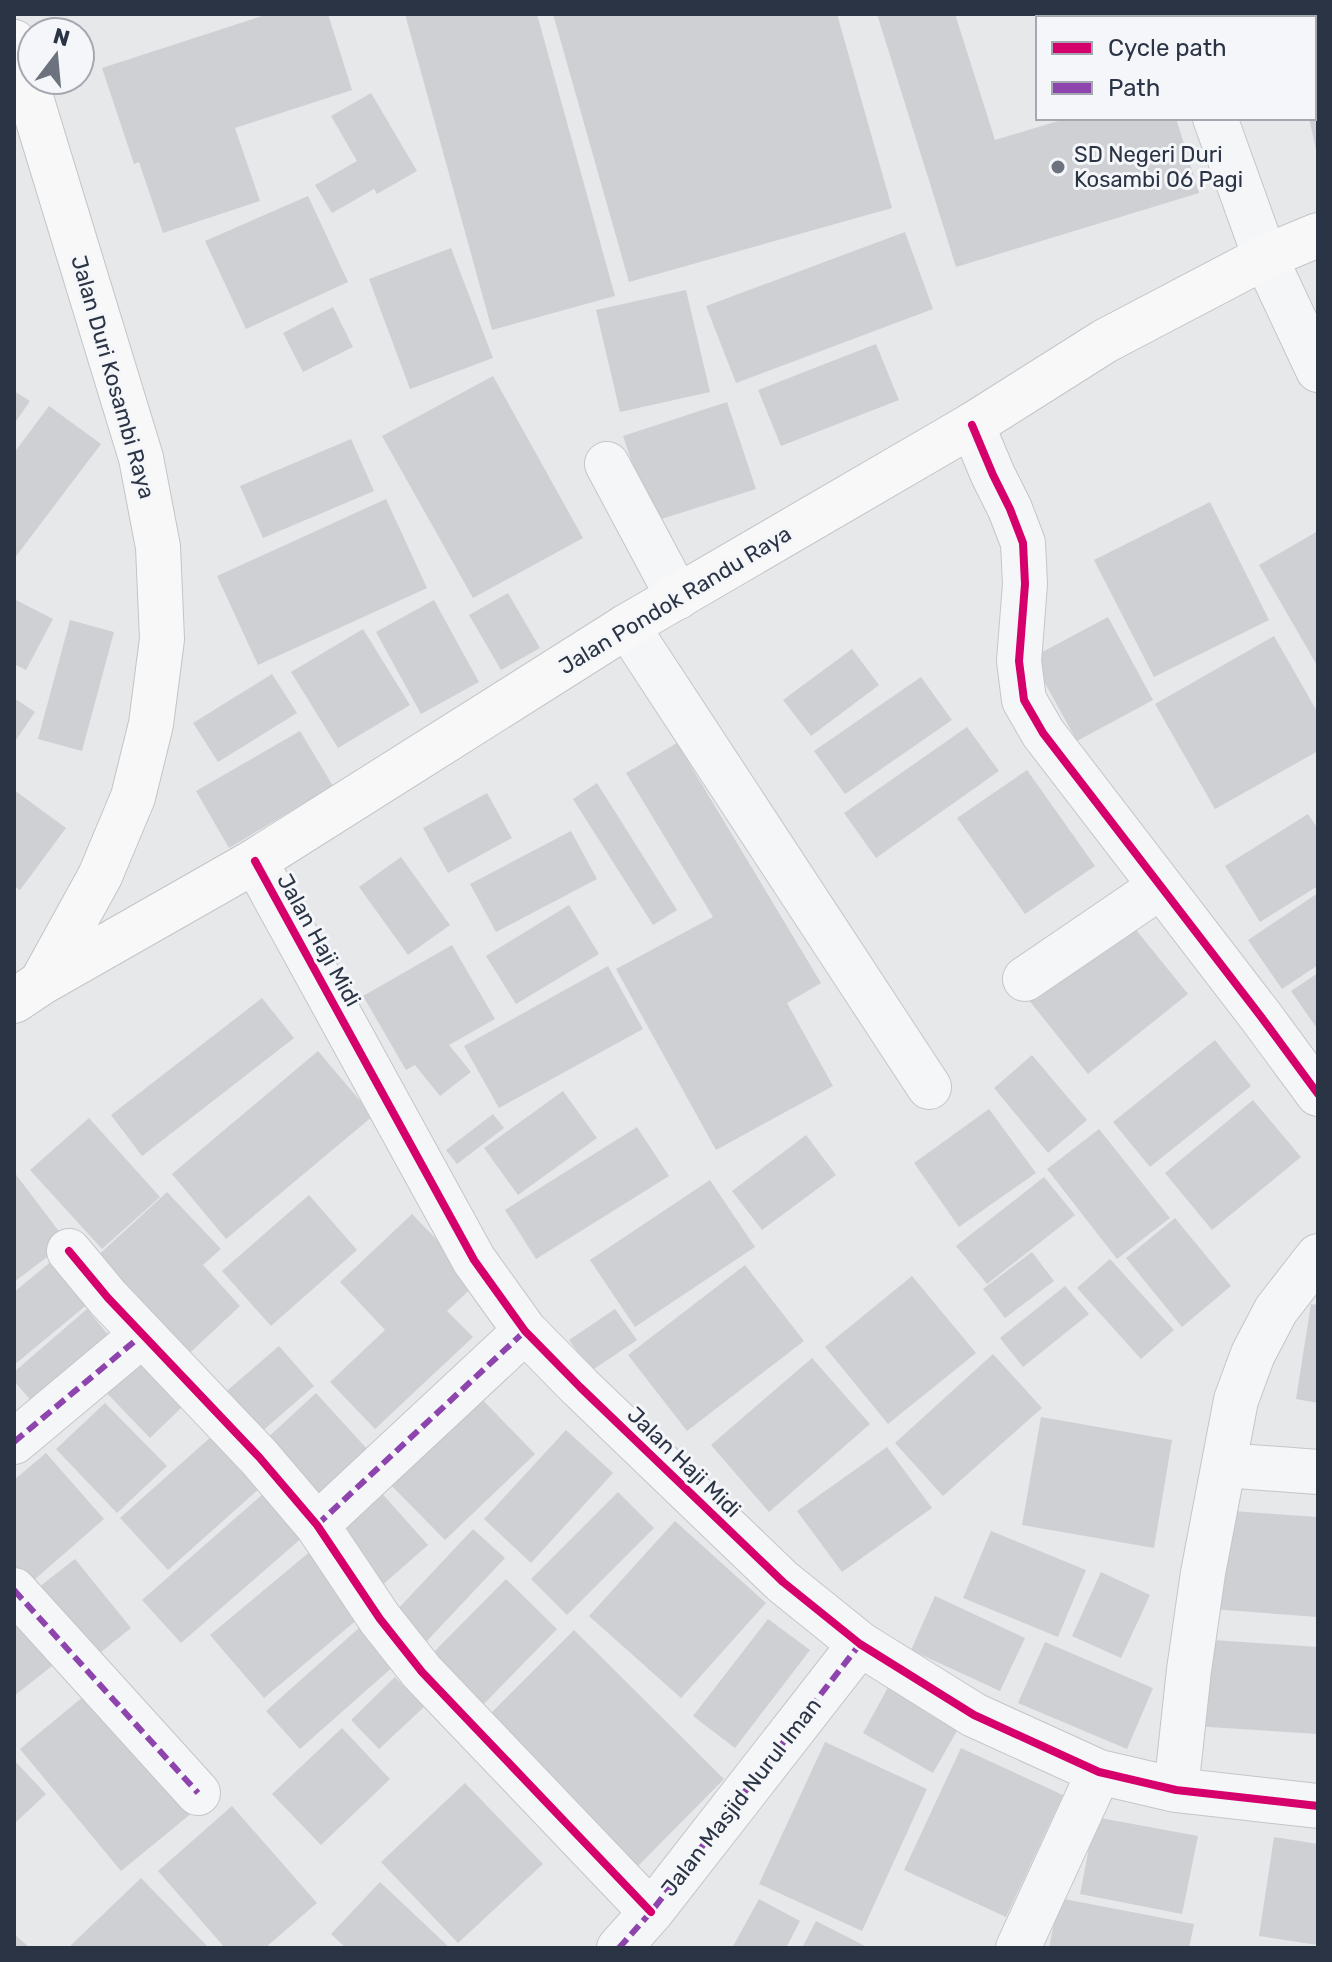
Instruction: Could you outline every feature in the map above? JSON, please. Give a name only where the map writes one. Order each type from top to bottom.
[{"type":"main road","name":"Jalan Duri Kosambi Raya","points":[[14,42],[141,458],[158,547],[162,639],[151,724],[133,797],[100,876],[28,992]]},
{"type":"main road","name":"Jalan Pondok Randu Raya","points":[[28,992],[255,861],[627,626],[972,425],[1105,341],[1265,257],[1318,235]]},
{"type":"street","points":[[1216,120],[1265,257],[1318,370]]},
{"type":"street","points":[[972,425],[1023,543],[1025,584],[1019,661],[1024,700],[1043,733],[1318,1094]]},
{"type":"street","points":[[607,464],[678,597]]},
{"type":"street","points":[[627,626],[929,1087]]},
{"type":"street","name":"Jalan Haji Midi","points":[[255,861],[474,1260],[525,1331],[783,1582],[860,1644],[974,1715],[1099,1772],[1176,1790],[1318,1806]]},
{"type":"street","points":[[1025,979],[1160,887]]},
{"type":"street","points":[[69,1251],[142,1335],[259,1457],[317,1525],[380,1619],[422,1672],[651,1912]]},
{"type":"street","points":[[1176,1790],[1203,1573],[1236,1400],[1253,1354],[1276,1310],[1318,1256]]},
{"type":"street","points":[[317,1525],[525,1331]]},
{"type":"street","points":[[14,1442],[142,1335]]},
{"type":"street","points":[[1224,1465],[1318,1472]]},
{"type":"street","points":[[14,1590],[198,1793]]},
{"type":"street","name":"Jalan Masjid Nurul Iman","points":[[619,1948],[651,1912],[860,1644]]},
{"type":"street","points":[[1018,1948],[1099,1772]]},
{"type":"building","points":[[268,14],[328,14],[352,90],[235,128],[260,201],[163,233],[139,162],[134,164],[102,68]]},
{"type":"building","points":[[405,14],[537,14],[615,296],[492,330]]},
{"type":"building","points":[[553,14],[837,14],[892,208],[629,282]]},
{"type":"building","name":"SD Negeri Duri Kosambi 06 Pagi","points":[[877,14],[955,14],[995,140],[1061,120],[1177,120],[1199,193],[956,267]]},
{"type":"building","points":[[1318,27],[1316,80],[1316,28]]},
{"type":"building","points":[[371,93],[417,171],[377,194],[374,189],[332,213],[315,185],[357,161],[331,116]]},
{"type":"building","points":[[1316,94],[1317,154],[1309,120],[1316,120]]},
{"type":"building","points":[[308,196],[348,282],[246,329],[205,241]]},
{"type":"building","points":[[905,232],[933,309],[736,383],[706,306]]},
{"type":"building","points":[[451,248],[493,358],[410,389],[369,279]]},
{"type":"building","points":[[686,290],[710,392],[620,412],[596,310]]},
{"type":"building","points":[[333,307],[353,347],[303,372],[283,333]]},
{"type":"building","points":[[876,344],[899,400],[781,446],[758,390]]},
{"type":"building","points":[[493,376],[583,538],[473,598],[382,436]]},
{"type":"building","points":[[14,391],[30,401],[14,424]]},
{"type":"building","points":[[727,402],[756,489],[652,522],[623,436]]},
{"type":"building","points":[[49,406],[101,444],[14,559],[14,453]]},
{"type":"building","points":[[351,439],[374,491],[263,538],[240,486]]},
{"type":"building","points":[[386,499],[427,588],[258,665],[217,576]]},
{"type":"building","points":[[1210,502],[1269,620],[1154,677],[1094,560]]},
{"type":"building","points":[[1318,531],[1318,667],[1259,565]]},
{"type":"building","points":[[508,593],[540,648],[501,670],[469,615]]},
{"type":"building","points":[[14,599],[53,619],[26,670],[14,664]]},
{"type":"building","points":[[434,600],[479,682],[421,714],[376,632]]},
{"type":"building","points":[[1108,617],[1153,700],[1077,741],[1031,658]]},
{"type":"building","points":[[70,620],[114,632],[82,751],[38,739]]},
{"type":"building","points":[[363,629],[410,705],[338,748],[291,672]]},
{"type":"building","points":[[1274,636],[1318,713],[1318,751],[1215,809],[1155,704]]},
{"type":"building","points":[[852,649],[879,685],[811,736],[783,700]]},
{"type":"building","points":[[272,674],[297,713],[218,762],[193,723]]},
{"type":"building","points":[[921,677],[952,720],[845,794],[814,751]]},
{"type":"building","points":[[14,698],[35,712],[14,743]]},
{"type":"building","points":[[967,727],[999,771],[876,858],[844,813]]},
{"type":"building","points":[[300,731],[333,786],[229,848],[196,791]]},
{"type":"building","points":[[677,743],[821,983],[787,1003],[833,1086],[716,1150],[616,969],[713,917],[626,773]]},
{"type":"building","points":[[1027,770],[1095,866],[1025,914],[957,818]]},
{"type":"building","points":[[597,783],[677,910],[653,925],[573,799]]},
{"type":"building","points":[[14,790],[66,828],[20,890],[14,886]]},
{"type":"building","points":[[487,793],[512,838],[448,873],[423,828]]},
{"type":"building","points":[[1308,814],[1318,829],[1318,886],[1260,922],[1225,866]]},
{"type":"building","points":[[571,831],[597,879],[496,932],[470,884]]},
{"type":"building","points":[[401,857],[450,925],[408,955],[359,887]]},
{"type":"building","points":[[1318,893],[1318,965],[1282,989],[1248,940]]},
{"type":"building","points":[[569,905],[599,954],[516,1004],[486,956]]},
{"type":"building","points":[[1128,920],[1188,994],[1088,1074],[1028,999]]},
{"type":"building","points":[[452,945],[495,1019],[449,1045],[471,1072],[440,1096],[415,1065],[406,1070],[363,996]]},
{"type":"building","points":[[608,966],[643,1029],[499,1108],[464,1046]]},
{"type":"building","points":[[1318,973],[1318,1030],[1291,991]]},
{"type":"building","points":[[262,998],[294,1038],[142,1156],[111,1115]]},
{"type":"building","points":[[1215,1040],[1251,1086],[1150,1167],[1113,1122]]},
{"type":"building","points":[[318,1051],[373,1116],[226,1239],[172,1174]]},
{"type":"building","points":[[1032,1055],[1087,1120],[1048,1153],[994,1088]]},
{"type":"building","points":[[563,1091],[597,1138],[518,1195],[484,1148]]},
{"type":"building","points":[[1253,1100],[1301,1157],[1212,1230],[1165,1173]]},
{"type":"building","points":[[989,1109],[1036,1173],[959,1227],[914,1163]]},
{"type":"building","points":[[493,1114],[504,1128],[457,1164],[446,1150]]},
{"type":"building","points":[[89,1118],[160,1197],[102,1249],[30,1170]]},
{"type":"building","points":[[637,1127],[669,1176],[536,1259],[505,1210]]},
{"type":"building","points":[[1099,1129],[1170,1218],[1117,1259],[1047,1169]]},
{"type":"building","points":[[806,1135],[836,1175],[762,1230],[732,1191]]},
{"type":"building","points":[[14,1172],[67,1242],[14,1282]]},
{"type":"building","points":[[1044,1177],[1075,1215],[987,1284],[956,1246]]},
{"type":"building","points":[[710,1180],[755,1247],[635,1327],[590,1260]]},
{"type":"building","points":[[167,1192],[221,1249],[203,1265],[240,1306],[179,1363],[93,1260]]},
{"type":"building","points":[[309,1195],[357,1250],[271,1326],[222,1271]]},
{"type":"building","points":[[412,1214],[478,1282],[447,1311],[473,1337],[375,1429],[330,1382],[385,1330],[340,1282]]},
{"type":"building","points":[[1175,1218],[1231,1286],[1182,1327],[1126,1258]]},
{"type":"building","points":[[1032,1252],[1054,1281],[1005,1318],[983,1289]]},
{"type":"building","points":[[1110,1259],[1174,1330],[1141,1359],[1077,1288]]},
{"type":"building","points":[[53,1260],[89,1303],[14,1365],[14,1292]]},
{"type":"building","points":[[745,1265],[804,1341],[687,1431],[628,1355]]},
{"type":"building","points":[[912,1276],[976,1353],[888,1424],[825,1347]]},
{"type":"building","points":[[1065,1286],[1089,1314],[1023,1367],[1000,1338]]},
{"type":"building","points":[[1311,1304],[1318,1305],[1318,1403],[1296,1399]]},
{"type":"building","points":[[87,1309],[119,1348],[42,1413],[14,1381],[14,1372]]},
{"type":"building","points":[[615,1309],[637,1340],[591,1371],[569,1340]]},
{"type":"building","points":[[279,1346],[314,1386],[258,1435],[222,1395]]},
{"type":"building","points":[[134,1354],[184,1405],[150,1438],[100,1386]]},
{"type":"building","points":[[993,1354],[1042,1408],[943,1496],[895,1443]]},
{"type":"building","points":[[812,1358],[870,1424],[769,1512],[711,1445]]},
{"type":"building","points":[[475,1392],[535,1454],[445,1540],[385,1479]]},
{"type":"building","points":[[316,1393],[378,1461],[325,1509],[263,1442]]},
{"type":"building","points":[[105,1403],[167,1466],[117,1513],[56,1449]]},
{"type":"building","points":[[1041,1417],[1172,1440],[1154,1548],[1022,1525]]},
{"type":"building","points":[[222,1427],[270,1479],[168,1570],[120,1518]]},
{"type":"building","points":[[566,1430],[613,1473],[531,1563],[484,1519]]},
{"type":"building","points":[[887,1447],[932,1508],[842,1572],[797,1511]]},
{"type":"building","points":[[46,1453],[104,1519],[26,1587],[14,1573],[14,1480]]},
{"type":"building","points":[[272,1486],[311,1530],[181,1643],[142,1600]]},
{"type":"building","points":[[378,1489],[428,1545],[379,1588],[328,1532]]},
{"type":"building","points":[[618,1492],[654,1528],[567,1615],[531,1579]]},
{"type":"building","points":[[1218,1510],[1318,1517],[1318,1617],[1211,1609]]},
{"type":"building","points":[[675,1521],[766,1603],[681,1698],[589,1616]]},
{"type":"building","points":[[473,1529],[505,1558],[426,1642],[395,1612]]},
{"type":"building","points":[[991,1531],[1086,1570],[1058,1637],[963,1598]]},
{"type":"building","points":[[312,1550],[365,1613],[264,1698],[210,1635]]},
{"type":"building","points":[[75,1559],[131,1628],[86,1664],[30,1594]]},
{"type":"building","points":[[1101,1572],[1150,1595],[1121,1658],[1072,1636]]},
{"type":"building","points":[[506,1579],[557,1629],[474,1714],[422,1664]]},
{"type":"building","points":[[935,1596],[1025,1638],[1000,1691],[911,1650]]},
{"type":"building","points":[[14,1599],[62,1658],[14,1696]]},
{"type":"building","points":[[369,1619],[404,1657],[300,1749],[266,1711]]},
{"type":"building","points":[[768,1619],[810,1650],[735,1748],[693,1716]]},
{"type":"building","points":[[574,1630],[724,1779],[638,1866],[487,1717]]},
{"type":"building","points":[[1198,1639],[1318,1647],[1318,1734],[1193,1726]]},
{"type":"building","points":[[1045,1642],[1153,1688],[1127,1749],[1018,1703]]},
{"type":"building","points":[[395,1677],[424,1707],[379,1749],[351,1720]]},
{"type":"building","points":[[891,1682],[962,1722],[933,1773],[863,1733]]},
{"type":"building","points":[[96,1686],[198,1808],[121,1871],[20,1749]]},
{"type":"building","points":[[342,1728],[390,1779],[321,1845],[272,1794]]},
{"type":"building","points":[[825,1742],[927,1789],[862,1931],[759,1884]]},
{"type":"building","points":[[961,1748],[1063,1795],[1006,1917],[904,1870]]},
{"type":"building","points":[[14,1760],[46,1794],[14,1824]]},
{"type":"building","points":[[465,1783],[543,1864],[458,1943],[381,1862]]},
{"type":"building","points":[[232,1806],[317,1903],[265,1948],[225,1948],[158,1871]]},
{"type":"building","points":[[1095,1817],[1198,1836],[1182,1914],[1080,1894]]},
{"type":"building","points":[[1274,1837],[1318,1844],[1318,1945],[1259,1936]]},
{"type":"building","points":[[141,1878],[209,1948],[68,1948]]},
{"type":"building","points":[[380,1882],[450,1948],[346,1948],[331,1934]]},
{"type":"building","points":[[1059,1898],[1194,1924],[1189,1948],[1049,1948]]},
{"type":"building","points":[[759,1899],[800,1921],[786,1948],[732,1948]]},
{"type":"building","points":[[816,1921],[869,1948],[802,1948]]},
{"type":"building","points":[[14,1934],[30,1948],[14,1948]]},
{"type":"marked path","points":[[317,1525],[525,1331]]},
{"type":"marked path","points":[[14,1442],[142,1335]]},
{"type":"marked path","points":[[14,1590],[198,1793]]},
{"type":"marked path","points":[[619,1948],[651,1912],[860,1644]]},
{"type":"cycle path","points":[[972,425],[1023,543],[1025,584],[1019,661],[1024,700],[1043,733],[1318,1094]]},
{"type":"cycle path","points":[[255,861],[474,1260],[525,1331],[783,1582],[860,1644],[974,1715],[1099,1772],[1176,1790],[1318,1806]]},
{"type":"cycle path","points":[[69,1251],[108,1298],[259,1457],[317,1525],[380,1619],[422,1672],[651,1912]]},
{"type":"place","name":"SD Negeri Duri Kosambi 06 Pagi","points":[[1058,167]]}]
